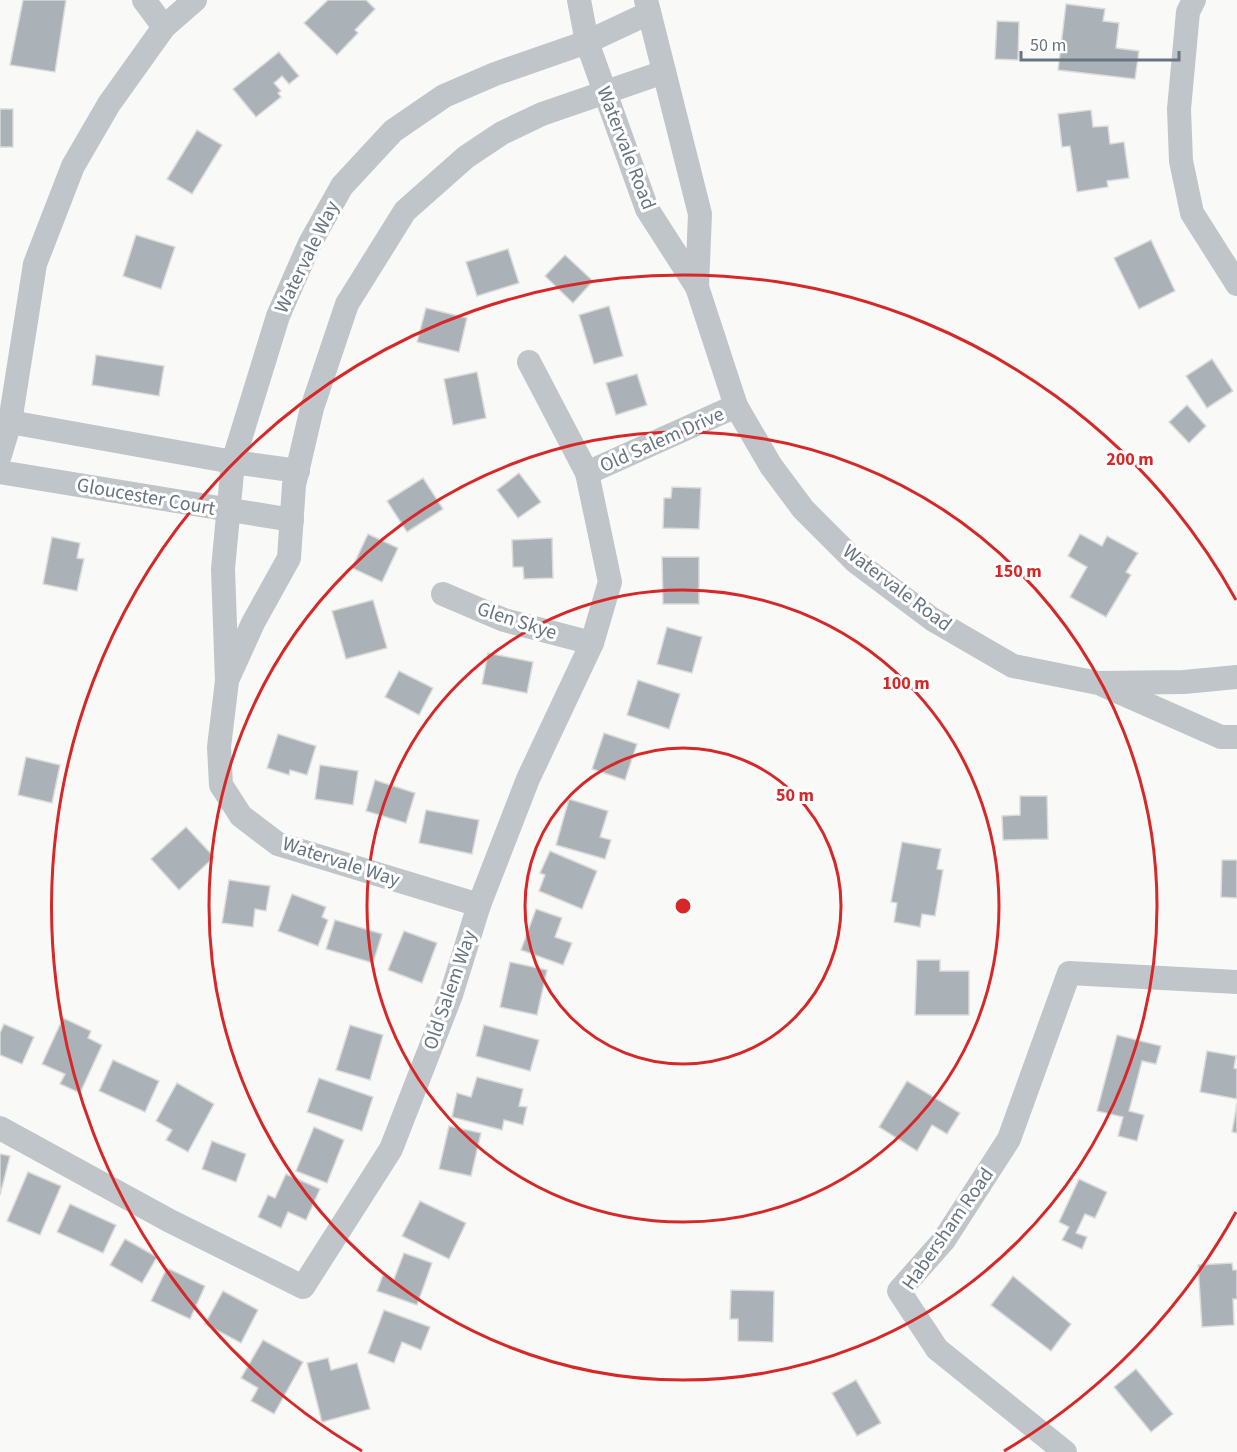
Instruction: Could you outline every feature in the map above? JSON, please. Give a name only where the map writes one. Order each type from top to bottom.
[{"type":"street","points":[[144,0],[164,27]]},
{"type":"street","points":[[195,0],[164,27],[109,104],[73,166],[34,264],[3,441],[233,462],[298,471]]},
{"type":"street","name":"Watervale Road","points":[[579,0],[586,42],[647,209],[698,287],[736,406],[771,466],[803,509],[856,562],[932,619],[1013,666],[1098,683],[1184,682],[1237,677]]},
{"type":"street","points":[[1194,0],[1188,12],[1179,109],[1181,161],[1192,213],[1237,284]]},
{"type":"street","name":"Watervale Road","points":[[648,6],[700,214],[698,287]]},
{"type":"street","name":"Watervale Way","points":[[479,905],[278,844],[241,816],[221,785],[219,747],[227,681],[223,568],[233,462],[278,316],[310,243],[342,186],[393,131],[444,96],[495,74],[586,42],[648,6]]},
{"type":"street","name":"Watervale Way","points":[[227,681],[254,623],[289,558],[298,471],[312,408],[347,304],[405,211],[466,157],[502,133],[542,114],[664,72]]},
{"type":"street","name":"Old Salem Way","points":[[0,1128],[170,1221],[303,1287],[391,1149],[451,995],[479,905],[528,779],[592,643],[610,582],[587,473],[529,362]]},
{"type":"street","name":"Old Salem Drive","points":[[587,473],[736,406]]},
{"type":"street","name":"Gloucester Court","points":[[0,472],[228,512],[292,520]]},
{"type":"street","name":"Glen Skye","points":[[443,594],[504,620],[592,643]]},
{"type":"street","name":"Watervale Road","points":[[1098,683],[1221,737],[1237,737]]},
{"type":"street","name":"Habersham Road","points":[[1065,1452],[938,1349],[899,1291],[944,1240],[1008,1139],[1069,973],[1237,982]]},
{"type":"building","points":[[23,0],[66,0],[55,72],[10,65]]},
{"type":"building","points":[[328,0],[366,0],[375,9],[355,30],[358,33],[337,55],[304,23]]},
{"type":"building","points":[[1066,4],[1105,9],[1103,21],[1119,23],[1116,48],[1139,51],[1135,79],[1058,70]]},
{"type":"building","points":[[997,21],[1019,22],[1018,60],[995,59]]},
{"type":"building","points":[[279,52],[299,76],[289,84],[282,76],[274,83],[281,91],[278,93],[281,97],[256,117],[233,89]]},
{"type":"building","points":[[0,109],[13,109],[13,147],[0,147]]},
{"type":"building","points":[[1091,110],[1093,127],[1108,126],[1110,144],[1124,142],[1129,178],[1107,181],[1108,187],[1077,192],[1070,146],[1062,147],[1058,114]]},
{"type":"building","points":[[197,130],[222,145],[192,194],[167,179]]},
{"type":"building","points":[[136,235],[175,247],[161,289],[123,276]]},
{"type":"building","points":[[1151,240],[1175,291],[1139,309],[1114,258]]},
{"type":"building","points":[[508,249],[519,283],[477,296],[466,262]]},
{"type":"building","points":[[565,255],[593,281],[573,303],[545,276]]},
{"type":"building","points":[[609,306],[623,356],[594,364],[579,315]]},
{"type":"building","points":[[426,308],[467,318],[459,352],[417,342]]},
{"type":"building","points":[[96,355],[164,366],[159,396],[92,385]]},
{"type":"building","points":[[1212,359],[1233,391],[1207,408],[1186,376]]},
{"type":"building","points":[[477,372],[486,418],[453,425],[444,379]]},
{"type":"building","points":[[637,374],[647,405],[616,415],[606,383]]},
{"type":"building","points":[[1187,405],[1206,426],[1189,443],[1169,422]]},
{"type":"building","points":[[519,473],[541,502],[518,518],[497,490]]},
{"type":"building","points":[[423,478],[443,509],[407,532],[387,501]]},
{"type":"building","points":[[672,487],[701,488],[699,529],[663,528],[664,498],[671,498]]},
{"type":"building","points":[[368,534],[398,548],[382,582],[352,568]]},
{"type":"building","points":[[1080,534],[1102,546],[1107,536],[1138,553],[1126,572],[1131,575],[1106,617],[1070,597],[1087,567],[1068,556]]},
{"type":"building","points":[[52,537],[80,543],[77,558],[84,559],[77,591],[43,584]]},
{"type":"building","points":[[552,538],[553,578],[524,579],[523,567],[513,567],[512,540]]},
{"type":"building","points":[[662,557],[699,557],[699,604],[663,604]]},
{"type":"building","points":[[373,600],[387,648],[346,659],[332,611]]},
{"type":"building","points":[[667,627],[702,637],[692,673],[657,664]]},
{"type":"building","points":[[488,653],[533,662],[527,693],[482,684]]},
{"type":"building","points":[[399,671],[433,688],[419,715],[385,697]]},
{"type":"building","points":[[638,680],[680,694],[669,729],[627,715]]},
{"type":"building","points":[[604,733],[637,744],[625,780],[592,769]]},
{"type":"building","points":[[278,734],[316,746],[307,775],[290,770],[289,775],[267,768]]},
{"type":"building","points":[[26,757],[60,765],[52,803],[18,795]]},
{"type":"building","points":[[320,765],[358,771],[353,805],[315,799]]},
{"type":"building","points":[[375,780],[415,793],[406,823],[366,811]]},
{"type":"building","points":[[1020,796],[1047,796],[1048,839],[1003,840],[1002,816],[1020,815]]},
{"type":"building","points":[[569,799],[608,811],[600,837],[611,840],[605,859],[556,845]]},
{"type":"building","points":[[426,810],[479,820],[472,854],[419,843]]},
{"type":"building","points":[[186,827],[214,857],[179,890],[151,859]]},
{"type":"building","points":[[902,842],[941,849],[937,869],[943,870],[935,916],[922,914],[920,927],[894,922],[897,903],[891,902]]},
{"type":"building","points":[[550,851],[597,871],[582,909],[539,891],[545,875],[540,873]]},
{"type":"building","points":[[1222,860],[1237,860],[1237,898],[1221,897]]},
{"type":"building","points":[[229,880],[270,886],[266,911],[255,909],[253,927],[222,923]]},
{"type":"building","points":[[292,894],[326,907],[322,917],[328,920],[318,946],[278,931]]},
{"type":"building","points":[[536,909],[562,918],[555,937],[572,943],[563,965],[521,950]]},
{"type":"building","points":[[335,920],[382,934],[373,963],[326,949]]},
{"type":"building","points":[[404,931],[437,943],[422,983],[388,970]]},
{"type":"building","points":[[917,960],[940,960],[940,971],[969,971],[969,1015],[915,1015]]},
{"type":"building","points":[[510,962],[547,970],[537,1015],[500,1007]]},
{"type":"building","points":[[63,1018],[91,1031],[88,1038],[102,1045],[80,1093],[60,1084],[65,1074],[42,1064]]},
{"type":"building","points":[[4,1024],[34,1037],[22,1064],[0,1055],[0,1033]]},
{"type":"building","points":[[350,1025],[383,1035],[370,1080],[336,1070]]},
{"type":"building","points":[[484,1025],[539,1040],[530,1071],[476,1056]]},
{"type":"building","points":[[1117,1035],[1161,1046],[1156,1064],[1142,1061],[1129,1111],[1144,1115],[1137,1141],[1118,1136],[1123,1117],[1097,1111]]},
{"type":"building","points":[[1207,1051],[1236,1056],[1234,1068],[1237,1069],[1237,1099],[1200,1092]]},
{"type":"building","points":[[113,1060],[159,1081],[145,1112],[99,1091]]},
{"type":"building","points":[[477,1077],[523,1089],[519,1106],[527,1107],[523,1125],[504,1120],[502,1130],[452,1117],[457,1093],[471,1097]]},
{"type":"building","points":[[319,1078],[373,1097],[362,1131],[307,1112]]},
{"type":"building","points":[[907,1081],[960,1113],[947,1134],[932,1125],[917,1151],[879,1127]]},
{"type":"building","points":[[177,1083],[214,1104],[188,1152],[166,1140],[172,1130],[156,1121]]},
{"type":"building","points":[[1237,1103],[1237,1133],[1232,1132]]},
{"type":"building","points":[[449,1126],[481,1133],[471,1176],[439,1169]]},
{"type":"building","points":[[314,1127],[344,1140],[327,1183],[296,1171]]},
{"type":"building","points":[[212,1141],[246,1154],[236,1182],[202,1169]]},
{"type":"building","points":[[0,1154],[10,1156],[0,1195]]},
{"type":"building","points":[[28,1172],[61,1186],[40,1235],[7,1221]]},
{"type":"building","points":[[286,1174],[320,1189],[306,1220],[288,1212],[281,1228],[258,1217],[268,1195],[275,1198]]},
{"type":"building","points":[[1079,1179],[1107,1192],[1095,1218],[1085,1214],[1076,1233],[1087,1237],[1082,1249],[1062,1240],[1069,1227],[1059,1222]]},
{"type":"building","points":[[420,1201],[466,1223],[449,1259],[402,1236]]},
{"type":"building","points":[[70,1204],[116,1225],[103,1253],[57,1232]]},
{"type":"building","points":[[125,1239],[157,1257],[142,1283],[110,1265]]},
{"type":"building","points":[[404,1253],[432,1263],[417,1305],[377,1291],[383,1275],[394,1279]]},
{"type":"building","points":[[1232,1263],[1233,1270],[1237,1270],[1237,1299],[1233,1299],[1234,1325],[1202,1327],[1198,1265]]},
{"type":"building","points":[[167,1268],[205,1286],[190,1319],[151,1301]]},
{"type":"building","points":[[1013,1276],[1071,1324],[1051,1351],[991,1305]]},
{"type":"building","points":[[731,1290],[774,1291],[773,1342],[738,1341],[738,1319],[730,1319]]},
{"type":"building","points":[[223,1291],[258,1310],[241,1343],[205,1324]]},
{"type":"building","points":[[384,1310],[430,1327],[421,1350],[402,1342],[394,1363],[368,1353]]},
{"type":"building","points":[[263,1340],[303,1362],[274,1414],[251,1401],[258,1388],[241,1378]]},
{"type":"building","points":[[328,1358],[331,1370],[357,1363],[370,1409],[322,1422],[307,1363]]},
{"type":"building","points":[[1136,1369],[1173,1414],[1151,1432],[1114,1387]]},
{"type":"building","points":[[856,1380],[881,1423],[857,1436],[832,1393]]}]
